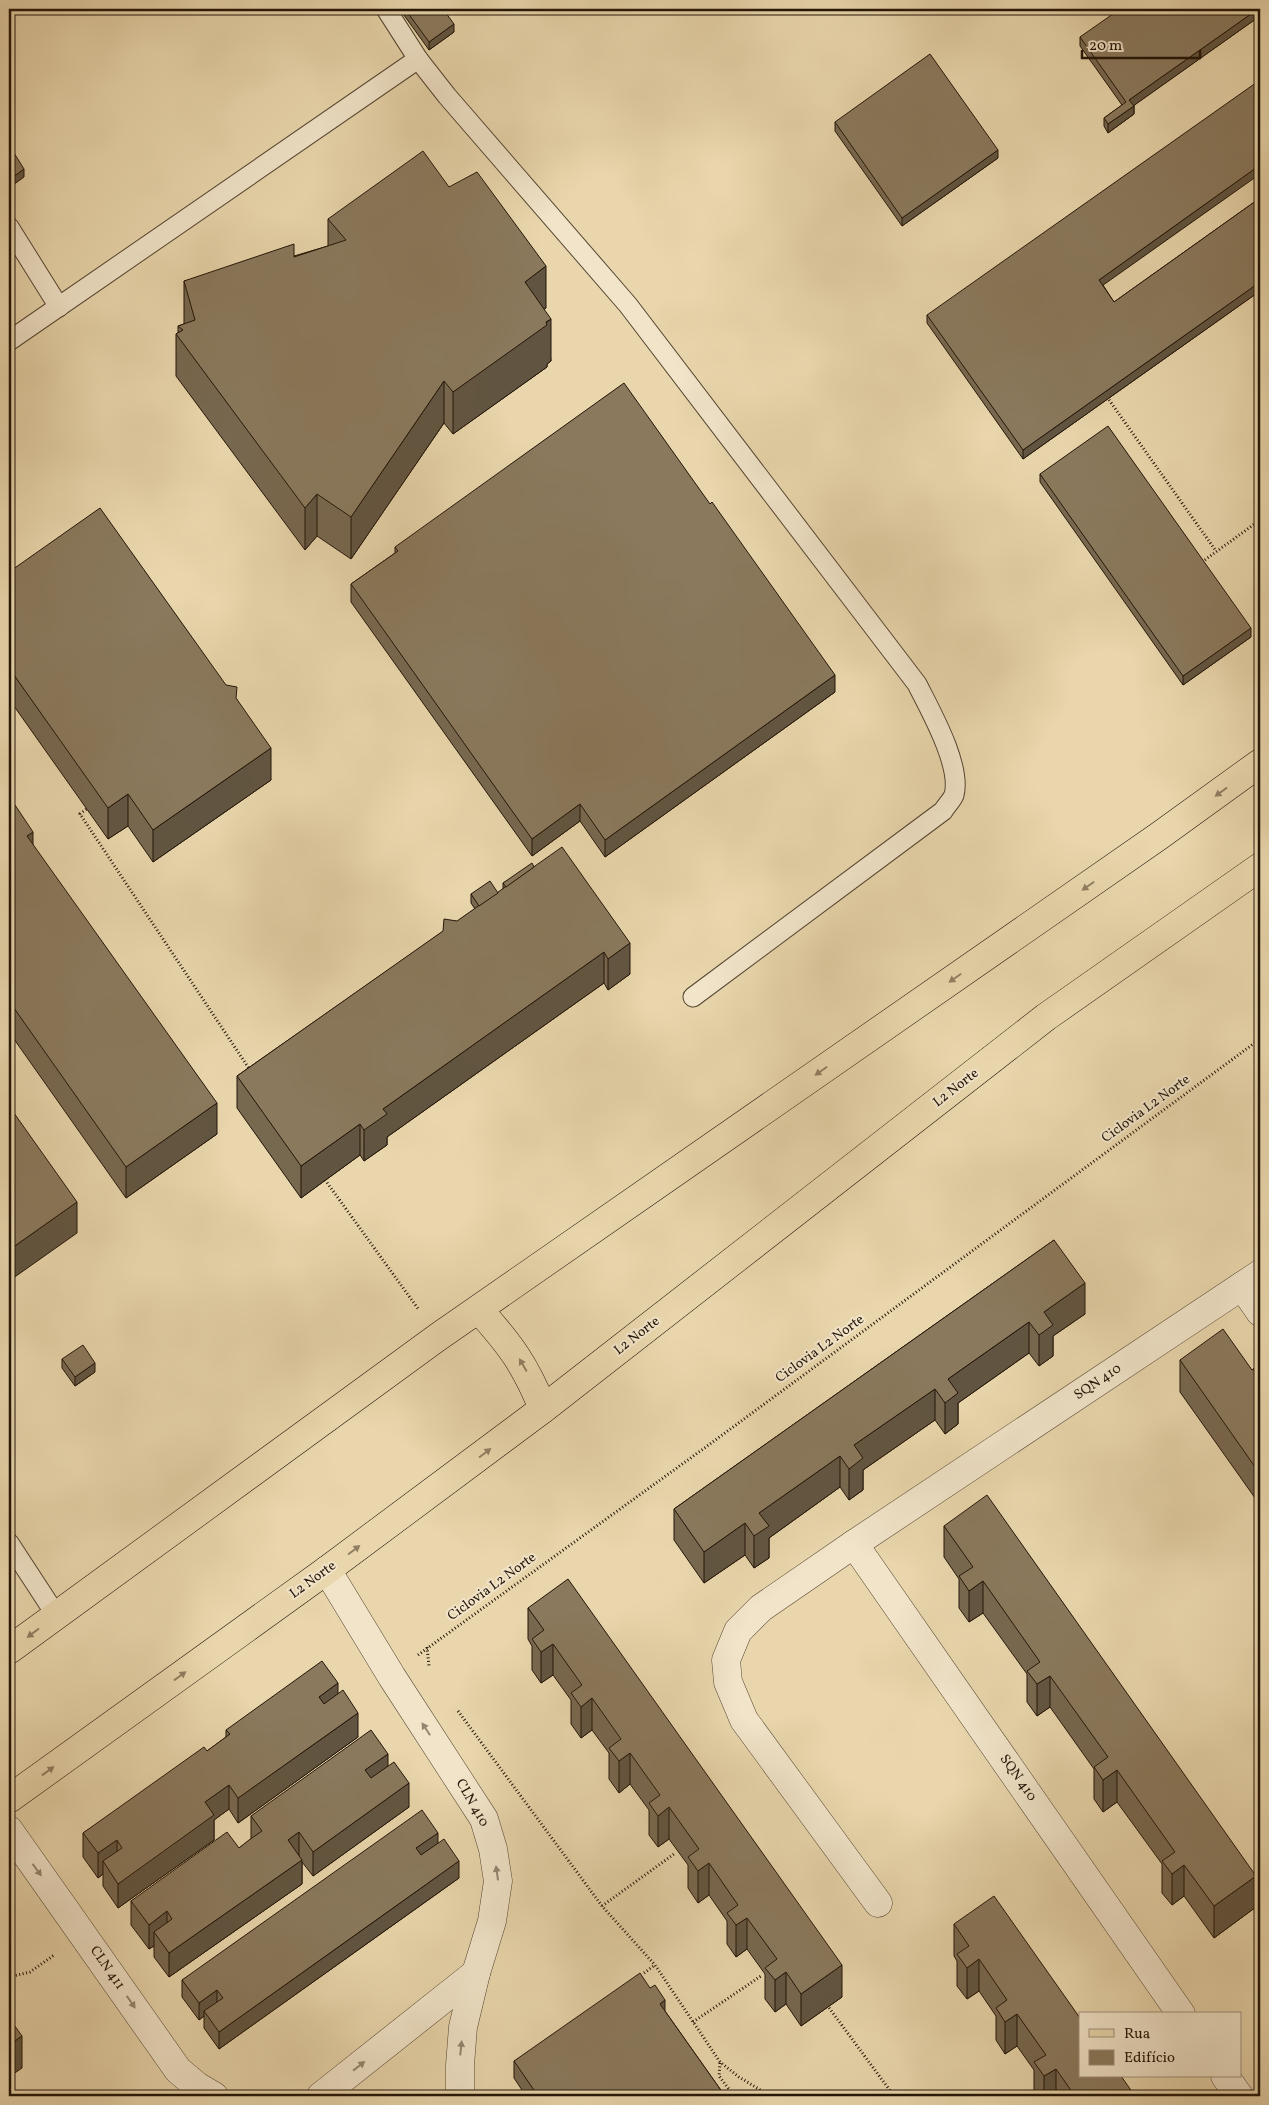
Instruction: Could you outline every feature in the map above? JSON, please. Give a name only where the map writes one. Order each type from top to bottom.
[{"type":"main road","points":[[9,1650],[438,1337],[1159,836],[1260,763]]},
{"type":"main road","name":"L2 Norte","points":[[9,1799],[327,1570],[543,1409],[1046,1017],[1260,868]]},
{"type":"main road","points":[[479,1310],[510,1345],[533,1384],[543,1409]]},
{"type":"street","name":"SQN 410","points":[[878,1903],[744,1720],[728,1682],[726,1660],[738,1631],[761,1608],[854,1544],[1251,1280],[1260,1312]]},
{"type":"street","name":"SQN 410","points":[[854,1544],[1181,2012]]},
{"type":"street","name":"CLN 410","points":[[327,1570],[392,1677],[484,1819],[494,1849],[498,1881],[492,1921],[476,1973],[464,2027],[460,2065],[460,2096]]},
{"type":"street","name":"CLN 411","points":[[9,1830],[178,2070],[197,2086],[214,2096]]},
{"type":"street","points":[[321,2096],[476,1973]]},
{"type":"street","points":[[1226,2078],[1239,2096]]},
{"type":"lane","points":[[386,9],[418,59],[447,96],[628,305],[916,684],[940,730],[954,769],[954,795],[943,811],[693,998]]},
{"type":"lane","points":[[9,342],[418,59]]},
{"type":"lane","points":[[9,227],[59,307]]},
{"type":"lane","points":[[9,1543],[56,1615]]},
{"type":"path","points":[[1108,398],[1216,551]]},
{"type":"path","points":[[1197,565],[1260,520]]},
{"type":"path","points":[[94,803],[80,814],[250,1070]]},
{"type":"path","name":"Ciclovia L2 Norte","points":[[392,1677],[427,1647],[710,1444],[1260,1039]]},
{"type":"path","points":[[322,1176],[438,1337]]},
{"type":"path","points":[[427,1647],[430,1669]]},
{"type":"path","points":[[456,1707],[602,1906],[655,1965],[720,2062],[739,2077],[770,2096]]},
{"type":"path","points":[[602,1906],[674,1854]]},
{"type":"path","points":[[9,1977],[30,1972],[83,1934]]},
{"type":"path","points":[[644,1973],[655,1965]]},
{"type":"path","points":[[693,2022],[760,1976]]},
{"type":"path","points":[[827,2005],[894,2096]]},
{"type":"path","points":[[720,2062],[719,2076],[734,2096]]},
{"type":"building","points":[[405,9],[443,9],[454,24],[429,42]]},
{"type":"building","points":[[1120,9],[1258,9],[1129,100],[1134,106],[1108,124],[1104,118],[1126,102],[1080,37]]},
{"type":"building","points":[[930,54],[998,150],[902,218],[835,122]]},
{"type":"building","points":[[1260,80],[1260,165],[1099,280],[1114,302],[1260,198],[1260,282],[1023,450],[927,315]]},
{"type":"building","points":[[9,145],[24,169],[9,180]]},
{"type":"building","points":[[423,151],[449,187],[477,172],[546,266],[525,282],[551,319],[546,322],[547,325],[453,392],[444,381],[351,517],[317,494],[305,508],[176,334],[183,330],[178,326],[195,320],[184,281],[294,244],[294,257],[346,240],[328,219]]},
{"type":"building","points":[[624,383],[710,504],[712,502],[835,675],[605,840],[580,804],[532,839],[351,584],[398,551],[395,547]]},
{"type":"building","points":[[1108,426],[1251,628],[1183,676],[1040,474]]},
{"type":"building","points":[[100,508],[226,685],[237,687],[236,698],[271,748],[153,830],[128,794],[108,808],[9,668],[9,572]]},
{"type":"building","points":[[15,805],[33,832],[27,836],[217,1103],[126,1167],[9,1001],[9,809]]},
{"type":"building","points":[[562,847],[630,943],[608,959],[604,952],[383,1109],[387,1114],[364,1130],[360,1124],[301,1166],[237,1076],[443,931],[444,919],[457,921]]},
{"type":"building","points":[[532,863],[534,867],[506,887],[503,883]]},
{"type":"building","points":[[490,881],[498,893],[479,906],[471,894]]},
{"type":"building","points":[[9,1106],[77,1202],[9,1250]]},
{"type":"building","points":[[1054,1240],[1085,1283],[1044,1312],[1053,1325],[1039,1335],[1029,1322],[948,1379],[958,1393],[945,1403],[935,1389],[854,1445],[863,1458],[849,1469],[840,1456],[759,1513],[769,1526],[754,1536],[745,1523],[704,1552],[674,1509]]},
{"type":"building","points":[[1223,1329],[1252,1370],[1260,1364],[1260,1474],[1180,1360]]},
{"type":"building","points":[[83,1345],[95,1363],[75,1377],[62,1359]]},
{"type":"building","points":[[987,1495],[1256,1876],[1214,1906],[1184,1865],[1172,1874],[1162,1861],[1175,1852],[1117,1770],[1103,1780],[1094,1767],[1108,1757],[1050,1676],[1037,1684],[1027,1671],[1040,1662],[983,1581],[969,1591],[959,1576],[973,1567],[944,1526]]},
{"type":"building","points":[[568,1579],[842,1965],[801,1994],[786,1972],[775,1980],[765,1968],[777,1959],[747,1918],[736,1925],[727,1913],[738,1905],[709,1863],[698,1871],[688,1857],[699,1849],[669,1807],[658,1816],[649,1803],[660,1795],[630,1753],[619,1761],[609,1748],[621,1739],[592,1698],[581,1707],[571,1693],[582,1685],[553,1644],[541,1652],[532,1639],[544,1630],[528,1608]]},
{"type":"building","points":[[322,1661],[338,1683],[319,1697],[324,1704],[343,1690],[358,1713],[238,1798],[229,1785],[205,1802],[214,1815],[118,1884],[103,1861],[122,1848],[117,1840],[98,1853],[83,1833],[204,1747],[207,1751],[230,1734],[226,1730]]},
{"type":"building","points":[[371,1730],[388,1754],[365,1770],[371,1778],[394,1762],[409,1783],[313,1852],[299,1832],[288,1840],[302,1860],[169,1953],[154,1932],[172,1919],[167,1911],[149,1925],[131,1901],[227,1832],[239,1848],[262,1831],[251,1816]]},
{"type":"building","points":[[422,1810],[438,1833],[416,1848],[421,1855],[444,1839],[459,1861],[219,2032],[204,2011],[223,1998],[217,1990],[199,2003],[182,1980]]},
{"type":"building","points":[[994,1896],[1079,2017],[1079,2078],[1122,2078],[1135,2096],[1075,2096],[1056,2069],[1044,2076],[1034,2062],[1046,2055],[1017,2014],[1005,2022],[996,2008],[1007,2000],[979,1959],[967,1968],[957,1954],[969,1946],[954,1924]]},
{"type":"building","points":[[640,1973],[650,1988],[655,1985],[665,2000],[660,2004],[725,2096],[538,2096],[514,2061]]},
{"type":"building","points":[[9,2018],[22,2036],[9,2045]]}]
